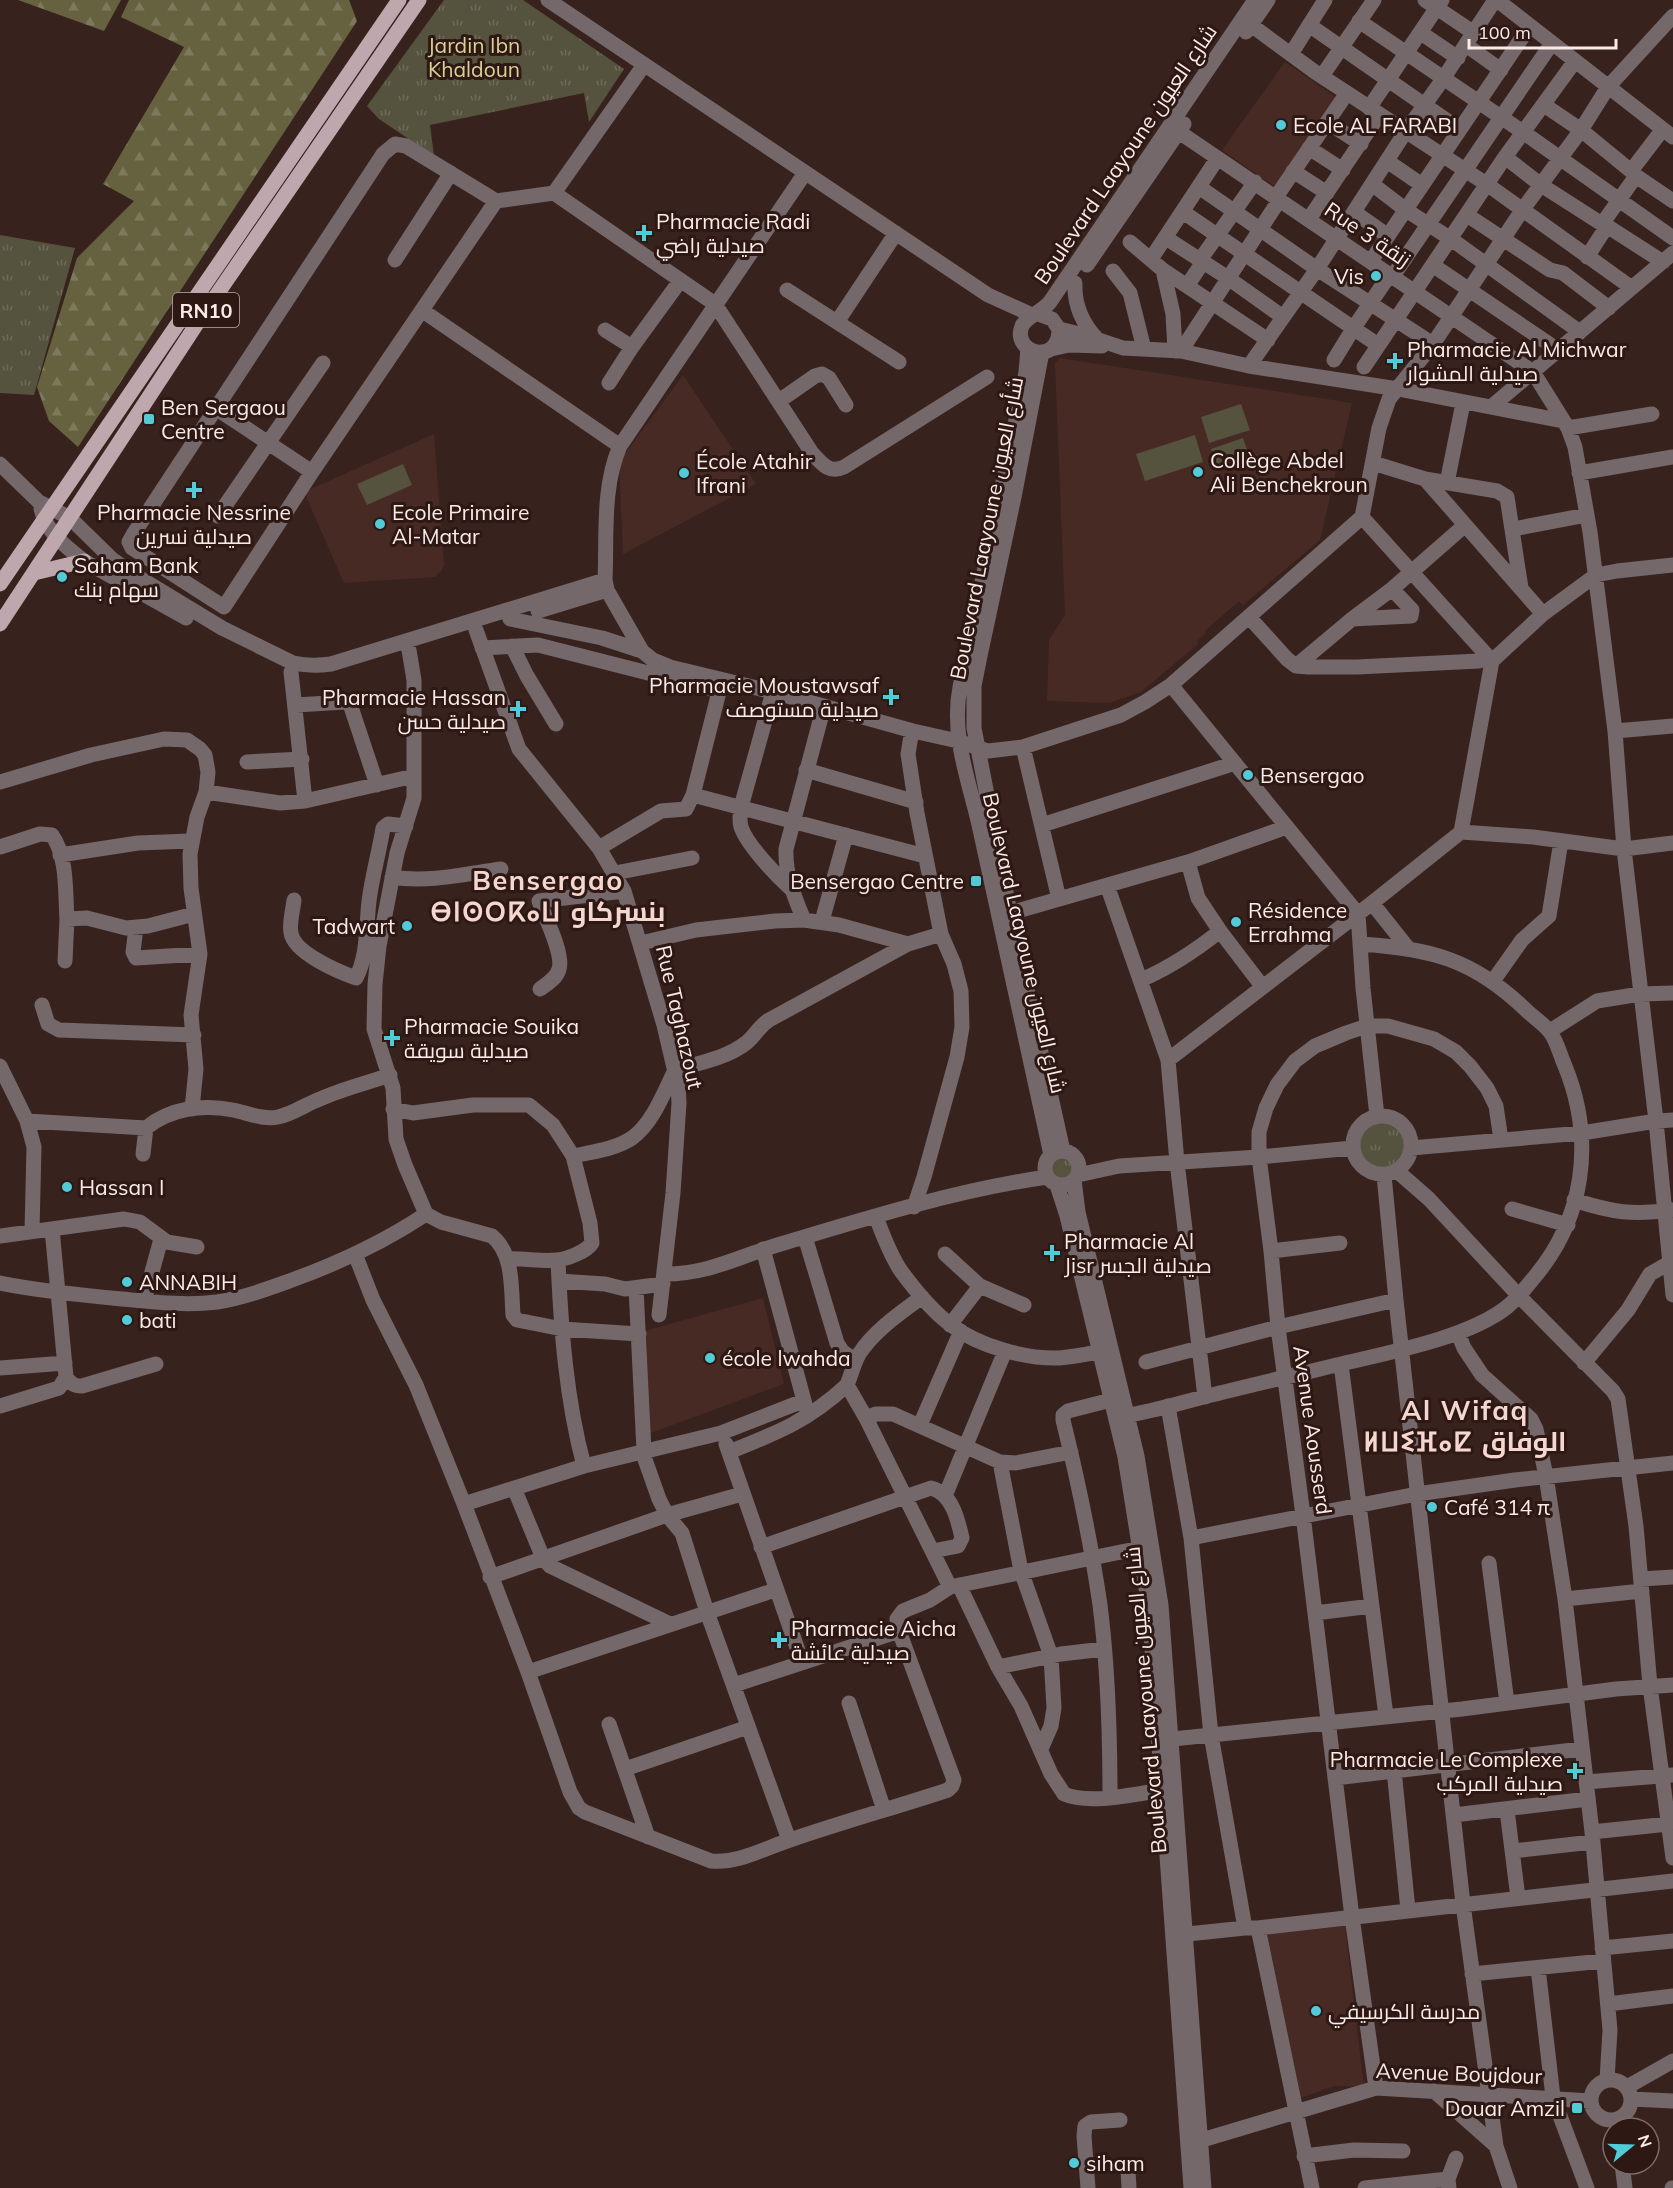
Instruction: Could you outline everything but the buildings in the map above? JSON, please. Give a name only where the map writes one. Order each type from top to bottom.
[{"type":"main road","name":"RN10","points":[[0,584],[44,510],[399,0]]},
{"type":"main road","name":"RN10","points":[[0,624],[198,322],[419,0]]},
{"type":"main road","points":[[34,573],[84,561]]},
{"type":"street","points":[[549,0],[988,295],[1022,327],[1022,340],[1040,350],[1069,345],[1178,351],[1249,366],[1398,389],[1491,407],[1565,425],[1652,414]]},
{"type":"street","name":"Boulevard Laayoune شارع العيون","points":[[1035,315],[1050,302],[1255,0]]},
{"type":"street","name":"Boulevard Laayoune شارع العيون","points":[[1057,326],[1061,304],[1268,0]]},
{"type":"street","points":[[1291,54],[1325,0]]},
{"type":"street","points":[[1322,76],[1374,0]]},
{"type":"street","points":[[1249,366],[1496,0],[1668,133],[1633,174],[1587,257]]},
{"type":"street","points":[[1309,219],[1361,144],[1389,81],[1421,33],[1435,3],[1466,46]]},
{"type":"street","points":[[482,648],[538,645],[721,685],[773,692],[988,751],[1023,747],[1121,715],[1171,685],[1362,517],[1384,409],[1389,399],[1433,344],[1608,87],[1673,16]]},
{"type":"street","points":[[1359,21],[1523,132],[1673,238]]},
{"type":"street","points":[[1251,25],[1374,112],[1523,209],[1632,288]]},
{"type":"street","points":[[1309,25],[1459,129]]},
{"type":"street","points":[[1371,261],[1530,26]]},
{"type":"street","points":[[1421,33],[1466,46],[1501,70]]},
{"type":"street","points":[[1334,360],[1353,328],[1466,171],[1552,42]]},
{"type":"street","points":[[1364,367],[1434,266],[1505,157],[1575,61]]},
{"type":"street","points":[[554,193],[644,65]]},
{"type":"street","points":[[1178,351],[1212,304],[1260,229],[1293,171],[1347,93]]},
{"type":"street","points":[[1544,105],[1581,129],[1633,174],[1673,201]]},
{"type":"street","points":[[1327,122],[1361,144]]},
{"type":"street","name":"Rue 3 زنقة","points":[[1179,132],[1533,372]]},
{"type":"street","points":[[224,608],[144,557],[132,548],[129,542],[390,147],[395,144],[402,144],[496,201],[554,193],[715,304],[812,453],[829,469],[844,468],[987,377]]},
{"type":"street","points":[[1309,148],[1343,170]]},
{"type":"street","points":[[1491,407],[1668,258],[1604,225],[1541,185],[1505,157]]},
{"type":"street","points":[[1151,259],[1217,159]]},
{"type":"street","points":[[1387,161],[1422,185]]},
{"type":"street","points":[[1293,171],[1327,193]]},
{"type":"street","points":[[396,260],[451,173]]},
{"type":"street","points":[[721,685],[652,660],[642,651],[606,585],[608,483],[620,446],[805,173]]},
{"type":"street","points":[[1187,286],[1217,235],[1255,182]]},
{"type":"street","points":[[1372,184],[1580,332]]},
{"type":"street","points":[[1199,187],[1433,344]]},
{"type":"street","points":[[214,623],[312,472],[496,201]]},
{"type":"street","points":[[1183,212],[1378,345]]},
{"type":"street","points":[[1354,212],[1388,236]]},
{"type":"street","points":[[1467,215],[1550,270],[1563,273],[1609,308]]},
{"type":"street","points":[[837,322],[896,232]]},
{"type":"street","points":[[1166,238],[1283,317]]},
{"type":"street","points":[[1130,242],[1163,270],[1268,340]]},
{"type":"street","points":[[1434,266],[1558,350]]},
{"type":"street","points":[[1163,270],[1178,351]]},
{"type":"street","points":[[1113,271],[1130,293],[1144,349]]},
{"type":"street","points":[[609,383],[680,281]]},
{"type":"street","points":[[1075,283],[1079,314],[1086,327],[1097,339]]},
{"type":"street","points":[[787,290],[899,362]]},
{"type":"street","points":[[988,295],[1035,315],[1048,316],[1057,326],[1114,346]]},
{"type":"street","points":[[423,311],[620,446]]},
{"type":"street","points":[[1022,327],[1035,315]]},
{"type":"street","points":[[1040,350],[1056,343],[1057,326]]},
{"type":"street","points":[[605,330],[632,347]]},
{"type":"street","name":"Boulevard Laayoune شأرع العيون","points":[[958,741],[957,703],[1026,372],[1040,350]]},
{"type":"street","name":"Boulevard Laayoune شأرع العيون","points":[[978,748],[974,728],[976,676],[1014,496],[1040,350]]},
{"type":"street","points":[[218,516],[323,363]]},
{"type":"street","points":[[1533,372],[1565,425],[1575,447],[1587,515],[1615,730],[1624,849],[1640,994],[1669,1211],[1669,1263],[1673,1295]]},
{"type":"street","points":[[779,400],[815,376],[822,374],[829,378],[846,405]]},
{"type":"street","points":[[1448,483],[1463,403]]},
{"type":"street","points":[[217,409],[312,472]]},
{"type":"street","points":[[1579,473],[1673,457]]},
{"type":"street","points":[[1373,463],[1425,479],[1502,492],[1509,504],[1521,588]]},
{"type":"street","points":[[0,464],[44,510],[57,538],[84,561],[207,630],[291,672],[317,675],[329,673],[510,620],[606,585]]},
{"type":"street","points":[[1425,479],[1543,614]]},
{"type":"street","points":[[44,510],[70,519],[112,560],[214,623],[293,663],[316,666],[359,656],[606,585]]},
{"type":"street","points":[[1513,529],[1587,515]]},
{"type":"street","points":[[1362,517],[1490,659]]},
{"type":"street","points":[[1296,666],[1392,589],[1464,526]]},
{"type":"street","points":[[1249,617],[1296,666],[1358,667],[1479,661],[1490,659],[1543,614],[1596,575],[1673,565]]},
{"type":"street","points":[[1353,620],[1411,616],[1412,610],[1392,589]]},
{"type":"street","points":[[510,620],[602,638],[642,651]]},
{"type":"street","name":"Rue Taghazout","points":[[476,630],[519,750],[599,848],[624,891],[641,943],[675,1070],[678,1085],[678,1128],[659,1315]]},
{"type":"street","points":[[512,646],[556,724]]},
{"type":"street","points":[[409,650],[414,680],[414,798],[392,877],[379,946],[374,1029],[393,1088],[396,1139],[403,1160],[426,1214],[441,1222],[492,1236],[498,1240],[507,1259],[515,1318],[562,1329],[639,1334]]},
{"type":"street","points":[[1168,1060],[1461,832],[1490,659]]},
{"type":"street","points":[[291,672],[305,801]]},
{"type":"street","points":[[599,848],[661,811],[686,809],[693,795],[721,685]]},
{"type":"street","points":[[1171,685],[1358,914],[1377,1116]]},
{"type":"street","points":[[773,692],[741,807],[742,829],[772,870],[791,889]]},
{"type":"street","points":[[296,705],[345,702],[350,704],[377,785]]},
{"type":"street","points":[[804,920],[791,889],[785,862],[793,821],[824,706]]},
{"type":"street","points":[[1615,730],[1673,726]]},
{"type":"street","points":[[913,731],[908,754],[941,934],[954,964],[961,991],[962,1027],[957,1057],[914,1207]]},
{"type":"street","points":[[0,782],[110,750],[164,739],[180,738],[194,744],[205,755],[208,772],[206,792],[191,841],[189,870],[200,954],[191,1015],[196,1069],[192,1109]]},
{"type":"street","name":"Boulevard Laayoune شارع العيون","points":[[958,741],[1004,915]]},
{"type":"street","points":[[1023,747],[1059,899]]},
{"type":"street","name":"Boulevard Laayoune شارع العيون","points":[[978,748],[1004,915],[1052,1167],[1067,1216],[1164,1628],[1165,1740],[1178,1935],[1194,2142],[1204,2188]]},
{"type":"street","points":[[247,762],[302,759]]},
{"type":"street","points":[[1042,825],[1234,763]]},
{"type":"street","points":[[806,771],[916,802]]},
{"type":"street","points":[[206,792],[280,803],[305,801],[414,776]]},
{"type":"street","points":[[693,795],[925,856]]},
{"type":"street","points":[[356,978],[362,963],[368,927],[369,902],[383,828],[388,824],[405,825]]},
{"type":"street","points":[[1004,915],[1188,862],[1287,827]]},
{"type":"street","points":[[1461,832],[1624,849],[1673,843]]},
{"type":"street","points":[[0,847],[46,833],[52,835],[56,841],[65,879],[67,919],[65,961]]},
{"type":"street","points":[[822,921],[846,835]]},
{"type":"street","points":[[60,855],[138,843],[191,841]]},
{"type":"street","points":[[1493,981],[1522,940],[1549,916],[1561,841]]},
{"type":"street","points":[[615,873],[692,858]]},
{"type":"street","points":[[1188,862],[1198,898],[1262,986]]},
{"type":"street","points":[[392,877],[423,879],[501,869]]},
{"type":"street","points":[[1107,885],[1168,1060],[1177,1162],[1198,1348],[1206,1397]]},
{"type":"street","points":[[540,989],[555,977],[560,968],[558,953],[539,901],[624,891]]},
{"type":"street","points":[[294,900],[291,932],[297,945],[324,963],[375,984]]},
{"type":"street","points":[[1372,903],[1407,947]]},
{"type":"street","points":[[67,919],[87,918],[115,926],[136,928],[194,914]]},
{"type":"street","points":[[641,943],[707,929],[804,920],[822,921],[908,944]]},
{"type":"street","points":[[136,928],[133,952],[136,958],[200,954]]},
{"type":"street","points":[[1141,980],[1167,969],[1220,931]]},
{"type":"street","points":[[573,1156],[613,1146],[632,1138],[652,1113],[675,1070],[704,1061],[744,1044],[761,1024],[908,944],[941,934]]},
{"type":"street","points":[[1128,1415],[1402,1349],[1458,1333],[1496,1315],[1519,1296],[1560,1243],[1568,1225],[1579,1186],[1582,1133],[1570,1079],[1550,1031],[1493,981],[1461,964],[1407,947],[1360,944]]},
{"type":"street","points":[[1550,1031],[1597,1001],[1640,994],[1673,993]]},
{"type":"street","points":[[42,1005],[48,1024],[59,1030],[194,1035]]},
{"type":"street","name":"Avenue Aousserd","points":[[1376,2088],[1352,1917],[1284,1378],[1259,1157],[1259,1132],[1266,1108],[1277,1085],[1295,1061],[1315,1046],[1367,1026],[1389,1026],[1434,1039],[1456,1052],[1470,1066],[1487,1088],[1496,1106],[1502,1140]]},
{"type":"street","points":[[0,1066],[27,1121],[34,1148],[32,1231]]},
{"type":"street","points":[[143,1154],[146,1128],[156,1119],[170,1113],[216,1108],[277,1118],[323,1097],[390,1075]]},
{"type":"street","points":[[393,1109],[413,1113],[473,1105],[529,1105],[553,1125],[573,1156],[590,1223],[592,1243],[585,1250],[558,1260],[507,1259]]},
{"type":"street","points":[[1377,1116],[1397,1121],[1410,1137],[1411,1148],[1407,1161],[1391,1173],[1375,1174],[1366,1171],[1359,1164],[1353,1148],[1356,1131],[1369,1119],[1377,1116]]},
{"type":"street","points":[[1411,1148],[1582,1133],[1673,1120]]},
{"type":"street","points":[[27,1121],[146,1128]]},
{"type":"street","points":[[1052,1167],[1066,1185],[1076,1172],[1119,1166],[1353,1148]]},
{"type":"street","points":[[559,1281],[636,1288],[683,1274],[723,1266],[763,1249],[997,1185],[1052,1167],[1070,1153],[1076,1172]]},
{"type":"street","name":"Boulevard Laayoune شارع العيون","points":[[1076,1172],[1078,1212],[1128,1415],[1146,1547]]},
{"type":"street","points":[[1391,1173],[1429,1199],[1519,1296],[1613,1391],[1618,1399],[1629,1468],[1650,1686],[1668,1775],[1668,1824],[1673,1858]]},
{"type":"street","points":[[1391,1173],[1396,1300],[1463,1904],[1487,2093],[1496,2145],[1510,2188]]},
{"type":"street","points":[[1574,1200],[1618,1212],[1669,1211]]},
{"type":"street","points":[[1512,1209],[1568,1225]]},
{"type":"street","points":[[0,1283],[58,1293],[144,1301],[217,1302],[244,1296],[308,1275],[381,1242],[426,1214]]},
{"type":"street","points":[[876,1217],[900,1270],[922,1297],[956,1328],[1005,1351],[1058,1358],[1100,1352]]},
{"type":"street","points":[[0,1236],[124,1219],[140,1222],[161,1239],[197,1247]]},
{"type":"street","points":[[52,1229],[66,1370],[70,1383],[82,1386],[156,1364]]},
{"type":"street","points":[[805,1237],[837,1343],[842,1351],[856,1361]]},
{"type":"street","points":[[144,1301],[161,1239]]},
{"type":"street","points":[[1271,1251],[1340,1244]]},
{"type":"street","points":[[763,1249],[803,1401],[809,1416]]},
{"type":"street","points":[[355,1254],[373,1300],[416,1385],[528,1672],[570,1792],[579,1808],[711,1861],[719,1862],[742,1857],[948,1790],[952,1786],[954,1780],[899,1631],[897,1619],[903,1611],[955,1586],[1092,1556],[1146,1547]]},
{"type":"street","points":[[945,1254],[980,1286],[1024,1305]]},
{"type":"street","points":[[558,1260],[562,1329],[574,1422],[584,1466]]},
{"type":"street","points":[[1584,1363],[1628,1310],[1650,1274],[1669,1263]]},
{"type":"street","points":[[921,1425],[956,1328],[980,1286]]},
{"type":"street","points":[[636,1288],[643,1451],[659,1499],[667,1515],[682,1533],[707,1612],[789,1840]]},
{"type":"street","points":[[729,1452],[773,1435],[825,1405],[847,1385],[856,1361],[870,1340],[897,1315],[922,1297]]},
{"type":"street","points":[[1146,1362],[1278,1327],[1396,1300]]},
{"type":"street","points":[[1458,1333],[1464,1348],[1482,1375],[1531,1419],[1536,1429],[1546,1476],[1565,1599],[1592,1837],[1608,2004],[1610,2050],[1607,2080]]},
{"type":"street","points":[[945,1496],[1005,1351]]},
{"type":"street","points":[[1341,1364],[1386,1716]]},
{"type":"street","points":[[0,1368],[66,1370]]},
{"type":"street","points":[[0,1406],[59,1388],[66,1370]]},
{"type":"street","points":[[847,1385],[933,1551],[955,1586],[1021,1706],[1051,1774],[1064,1794],[1084,1798],[1110,1797],[1162,1790]]},
{"type":"street","points":[[1110,1797],[1110,1726],[1104,1649],[1092,1556],[1064,1415],[1068,1411],[1111,1400]]},
{"type":"street","points":[[464,1504],[584,1466],[721,1433],[803,1401]]},
{"type":"street","points":[[1168,1406],[1191,1538],[1211,1735],[1252,1928],[1312,2188]]},
{"type":"street","points":[[866,1418],[876,1414],[893,1414],[1000,1462],[1016,1463],[1071,1452]]},
{"type":"street","points":[[721,1433],[802,1662]]},
{"type":"street","points":[[1000,1462],[1021,1571],[1051,1656],[1054,1708],[1051,1726],[1041,1749]]},
{"type":"street","points":[[1191,1538],[1417,1494],[1546,1476],[1673,1463]]},
{"type":"street","points":[[514,1488],[543,1558],[563,1573],[670,1624]]},
{"type":"street","points":[[761,1548],[932,1488],[938,1490],[951,1503],[962,1538],[958,1545],[933,1551]]},
{"type":"street","points":[[490,1577],[667,1515],[742,1494]]},
{"type":"street","points":[[1489,1563],[1507,1703]]},
{"type":"street","points":[[1565,1599],[1673,1577]]},
{"type":"street","points":[[528,1672],[776,1590]]},
{"type":"street","points":[[1315,1613],[1372,1606]]},
{"type":"street","points":[[734,1685],[899,1631]]},
{"type":"street","points":[[998,1667],[1051,1656],[1104,1649]]},
{"type":"street","points":[[1165,1740],[1673,1684]]},
{"type":"street","points":[[849,1703],[884,1810]]},
{"type":"street","points":[[609,1724],[648,1837]]},
{"type":"street","points":[[625,1769],[748,1727]]},
{"type":"street","name":"Boulevard Laayoune شارع العيون","points":[[1165,1740],[1162,1790],[1178,1935]]},
{"type":"street","points":[[1335,1778],[1581,1749]]},
{"type":"street","points":[[1394,1770],[1408,1910]]},
{"type":"street","points":[[1586,1782],[1668,1775]]},
{"type":"street","points":[[1454,1815],[1588,1799]]},
{"type":"street","points":[[1507,1810],[1518,1898]]},
{"type":"street","points":[[1513,1851],[1668,1824]]},
{"type":"street","points":[[1178,1935],[1673,1881]]},
{"type":"street","points":[[1472,1974],[1539,1968],[1673,1941]]},
{"type":"street","points":[[1539,1968],[1553,2097],[1587,2188]]},
{"type":"street","points":[[1608,2004],[1673,1996]]},
{"type":"street","points":[[1623,2116],[1627,2112],[1629,2093],[1653,2072],[1673,2061]]},
{"type":"street","points":[[1653,2072],[1653,2082],[1666,2100]]},
{"type":"street","points":[[1602,2116],[1597,2113],[1592,2101],[1594,2090],[1607,2080],[1614,2080],[1629,2093],[1666,2100]]},
{"type":"street","name":"Avenue Boujdour","points":[[1194,2142],[1376,2088],[1592,2101]]},
{"type":"street","points":[[1434,2091],[1496,2145]]},
{"type":"street","points":[[1088,2188],[1084,2136],[1086,2126],[1092,2122],[1120,2120]]},
{"type":"street","name":"Boulevard Laayoune شارع العيون","points":[[1191,2188],[1194,2142]]},
{"type":"street","points":[[1304,2156],[1354,2150],[1403,2151]]},
{"type":"street","points":[[1365,2188],[1448,2184],[1456,2158]]},
{"type":"street","points":[[1128,2171],[1129,2188]]},
{"type":"shaded area","name":"Ecole AL FARABI","points":[[1285,62],[1340,100],[1278,189],[1222,150]]},
{"type":"shaded area","name":"Collège Abdel Ali Benchekroun","points":[[1060,358],[1352,403],[1320,540],[1243,605],[1239,601],[1205,631],[1206,633],[1197,641],[1198,644],[1141,692],[1109,703],[1047,701],[1049,640],[1065,615],[1055,363]]},
{"type":"shaded area","name":"École Atahir Ifrani","points":[[683,375],[756,484],[623,554],[619,462]]},
{"type":"shaded area","name":"Ecole Primaire Al-Matar","points":[[434,434],[444,565],[441,571],[435,577],[344,583],[304,492]]},
{"type":"shaded area","name":"école lwahda","points":[[763,1298],[784,1384],[648,1434],[641,1332]]},
{"type":"shaded area","name":"مدرسة الكرسيفي","points":[[1345,1926],[1364,2087],[1334,2086],[1295,2100],[1264,1935]]},
{"type":"green space","points":[[18,0],[121,0],[104,31]]},
{"type":"green space","points":[[129,0],[349,0],[357,21],[78,447],[49,421],[37,387],[77,258],[134,201],[103,184],[184,47],[121,17]]},
{"type":"green space","name":"Jardin Ibn Khaldoun","points":[[444,0],[523,0],[624,69],[589,122],[584,93],[430,125],[434,156],[379,119],[367,106]]},
{"type":"green space","points":[[0,235],[75,248],[34,395],[0,393]]},
{"type":"green space","points":[[1241,404],[1250,430],[1209,443],[1201,417]]},
{"type":"green space","points":[[1195,435],[1203,462],[1145,481],[1136,454]]},
{"type":"green space","points":[[1243,438],[1250,458],[1217,469],[1211,449]]},
{"type":"green space","points":[[403,464],[412,485],[367,505],[357,484]]},
{"type":"green space","points":[[1381,1121],[1397,1128],[1404,1144],[1397,1160],[1381,1167],[1365,1160],[1358,1144],[1365,1128]]},
{"type":"green space","points":[[1062,1154],[1072,1158],[1076,1168],[1072,1178],[1062,1182],[1052,1178],[1048,1168],[1052,1158]]},
{"type":"place","name":"Ecole AL FARABI","points":[[1281,125]]},
{"type":"place","name":"Pharmacie Radi صيدلية راضي","points":[[644,233]]},
{"type":"place","name":"Vis","points":[[1376,276]]},
{"type":"place","name":"Pharmacie Al Michwar صيدلية المشوار","points":[[1395,361]]},
{"type":"place","name":"Ben Sergaou Centre","points":[[149,419]]},
{"type":"place","name":"Collège Abdel Ali Benchekroun","points":[[1198,472]]},
{"type":"place","name":"École Atahir Ifrani","points":[[684,473]]},
{"type":"place","name":"Pharmacie Nessrine صيدلية نسرين","points":[[194,490]]},
{"type":"place","name":"Ecole Primaire Al-Matar","points":[[380,524]]},
{"type":"place","name":"Saham Bank سهام بنك","points":[[62,577]]},
{"type":"place","name":"Pharmacie Moustawsaf صيدلية مستوصف","points":[[891,697]]},
{"type":"place","name":"Pharmacie Hassan صيدلية حسن","points":[[518,709]]},
{"type":"place","name":"Bensergao","points":[[1248,775]]},
{"type":"place","name":"Bensergao Centre","points":[[976,881]]},
{"type":"place","name":"Résidence Errahma","points":[[1236,922]]},
{"type":"place","name":"Tadwart","points":[[407,926]]},
{"type":"place","name":"Pharmacie Souika صيدلية سويقة","points":[[392,1038]]},
{"type":"place","name":"Hassan I","points":[[67,1187]]},
{"type":"place","name":"Pharmacie Al Jisr صيدلية الجسر","points":[[1052,1253]]},
{"type":"place","name":"ANNABIH","points":[[127,1282]]},
{"type":"place","name":"bati","points":[[127,1320]]},
{"type":"place","name":"école lwahda","points":[[710,1358]]},
{"type":"place","name":"Café 314 π","points":[[1432,1507]]},
{"type":"place","name":"Pharmacie Aicha صيدلية عائشة","points":[[779,1640]]},
{"type":"place","name":"Pharmacie Le Complexe صيدلية المركب","points":[[1575,1771]]},
{"type":"place","name":"مدرسة الكرسيفي","points":[[1316,2011]]},
{"type":"place","name":"Douar Amzil","points":[[1577,2108]]},
{"type":"place","name":"siham","points":[[1074,2163]]},
{"type":"district","name":"Bensergao ⴱⵏⵙⵔⴽⴰⵡ بنسركاو","points":[[548,896]]},
{"type":"district","name":"Al Wifaq ⵍⵡⵉⴼⴰⵇ الوفاق","points":[[1465,1426]]}]
